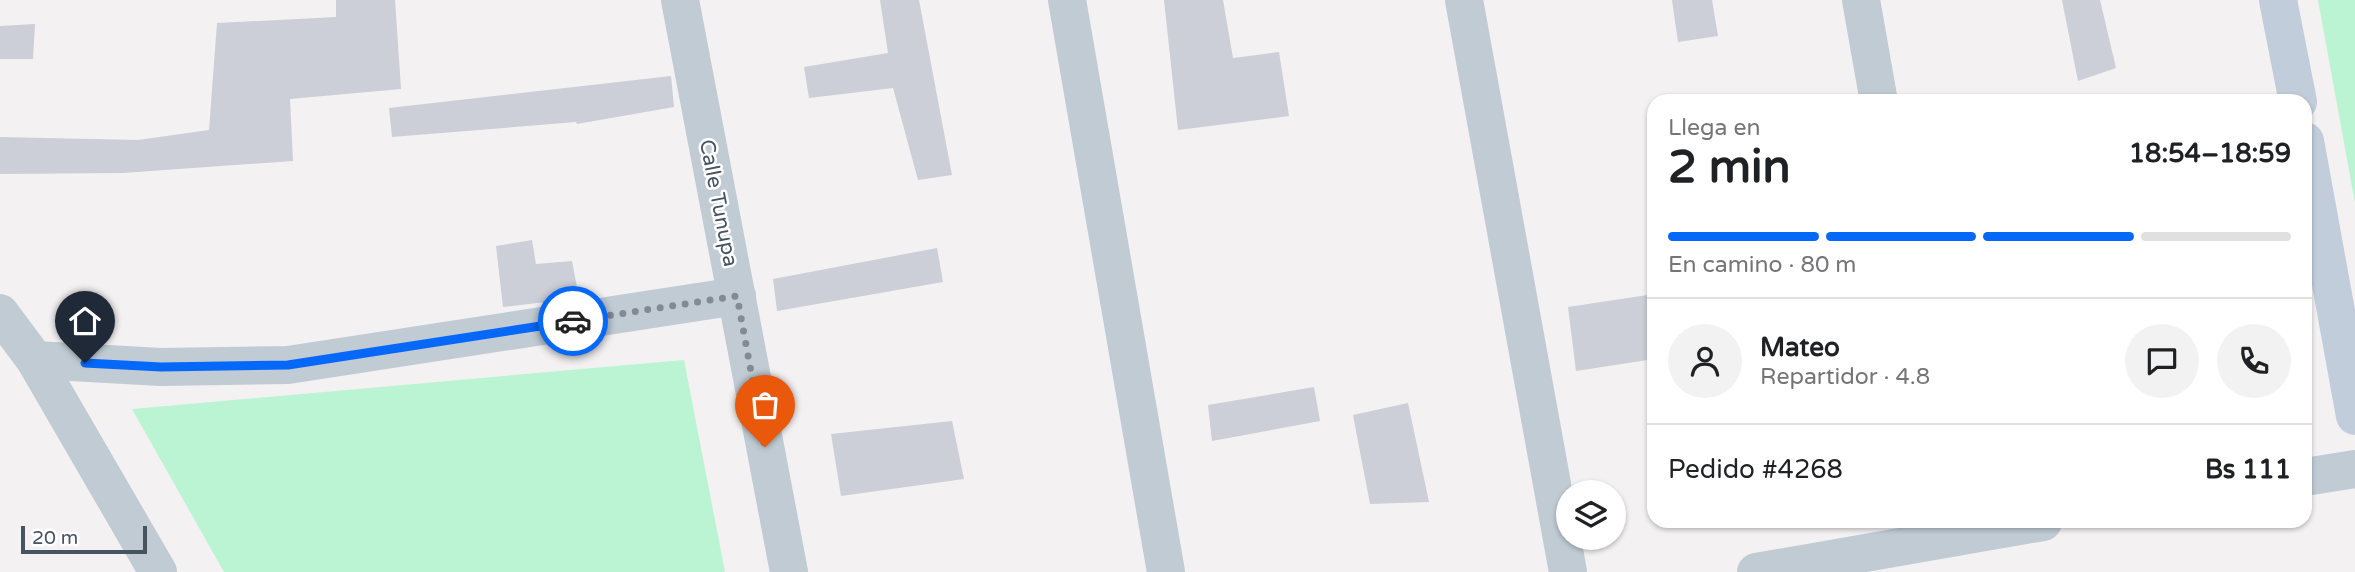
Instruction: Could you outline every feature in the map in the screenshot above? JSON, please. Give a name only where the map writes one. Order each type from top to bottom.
[{"type":"street","name":"Calle Tunupa","points":[[680,0],[789,572]]},
{"type":"street","points":[[1067,0],[1167,572]]},
{"type":"street","points":[[1464,0],[1569,572]]},
{"type":"street","points":[[1861,0],[1879,94]]},
{"type":"street","points":[[2278,0],[2296,94]]},
{"type":"street","points":[[2312,180],[2355,416]]},
{"type":"street","points":[[34,360],[161,367],[288,365],[737,296]]},
{"type":"street","points":[[3,320],[34,360],[158,572]]},
{"type":"street","points":[[2312,476],[2355,469]]},
{"type":"street","points":[[1756,572],[1956,529]]},
{"type":"green space","points":[[2318,0],[2355,0],[2355,203]]},
{"type":"green space","points":[[684,360],[725,572],[224,572],[132,409]]},
{"type":"building","points":[[336,0],[395,0],[401,89],[290,99],[293,161],[123,173],[0,174],[0,137],[138,140],[209,130],[217,23],[336,17]]},
{"type":"building","points":[[880,0],[919,0],[952,175],[918,180],[893,88],[809,98],[804,67],[888,53]]},
{"type":"building","points":[[1164,0],[1223,0],[1233,58],[1279,52],[1289,116],[1178,130]]},
{"type":"building","points":[[1672,0],[1712,0],[1718,36],[1678,42]]},
{"type":"building","points":[[2062,0],[2100,0],[2116,68],[2078,81]]},
{"type":"building","points":[[35,24],[33,59],[0,59],[0,26]]},
{"type":"building","points":[[671,76],[674,107],[577,124],[392,137],[389,108]]},
{"type":"building","points":[[532,240],[536,264],[572,261],[579,298],[503,307],[496,246]]},
{"type":"building","points":[[937,248],[943,282],[777,311],[773,279]]},
{"type":"building","points":[[1647,295],[1647,360],[1576,371],[1568,307]]},
{"type":"building","points":[[1314,387],[1320,421],[1212,441],[1208,405]]},
{"type":"building","points":[[1408,403],[1429,502],[1370,504],[1353,415]]},
{"type":"building","points":[[952,421],[964,479],[841,496],[831,434]]},
{"type":"way so far","points":[[573,321],[737,296],[765,447]]},
{"type":"route","points":[[85,363],[161,367],[288,365],[573,321]]}]
